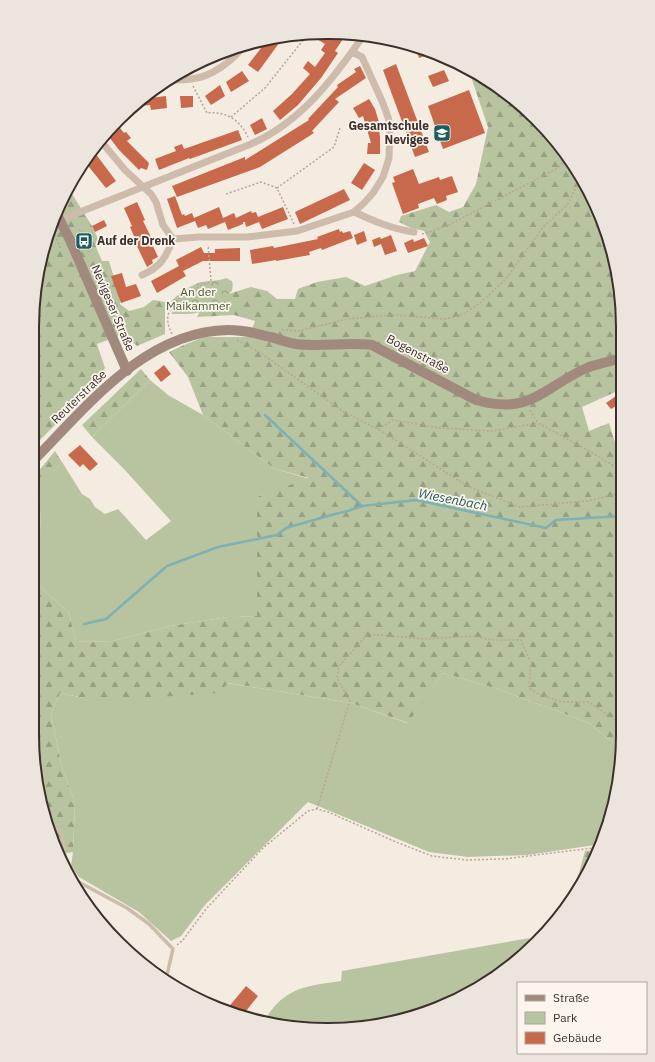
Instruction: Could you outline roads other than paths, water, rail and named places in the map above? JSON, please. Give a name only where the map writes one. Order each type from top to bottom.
[{"type":"main road","name":"Nevigeser Straße","points":[[60,220],[126,370]]},
{"type":"main road","name":"Bogenstraße","points":[[126,370],[149,354],[175,341],[195,334],[223,330],[248,331],[295,344],[318,345],[360,343],[372,345],[476,400],[492,404],[508,405],[527,402],[590,366],[616,360]]},
{"type":"main road","name":"Reuterstraße","points":[[39,455],[101,392],[126,370]]},
{"type":"street","points":[[62,215],[143,187],[273,134],[296,117],[332,79],[360,41]]},
{"type":"street","points":[[173,239],[247,237],[297,231],[354,212],[373,193],[383,177],[389,158],[390,138],[388,117],[362,57],[352,52]]},
{"type":"street","points":[[181,79],[191,79],[222,67],[239,53]]},
{"type":"street","points":[[104,145],[125,170],[151,194],[163,225],[173,239]]},
{"type":"street","points":[[354,212],[383,225],[399,230],[414,232]]},
{"type":"street","points":[[142,275],[150,272],[160,265],[173,239]]},
{"type":"lane","points":[[54,827],[62,834],[65,853]]},
{"type":"lane","points":[[80,883],[127,908],[149,924],[173,949],[167,974]]},
{"type":"waterway","name":"Wiesenbach","points":[[265,415],[362,506],[416,500],[546,528],[556,520],[616,516]]},
{"type":"waterway","points":[[84,624],[106,619],[167,566],[218,547],[277,535],[286,528],[362,506]]},
{"type":"place","name":"Gesamtschule Neviges","points":[[442,133]]},
{"type":"place","name":"Auf der Drenk","points":[[84,241]]},
{"type":"park label","name":"An der Maikammer","points":[[198,299]]}]
